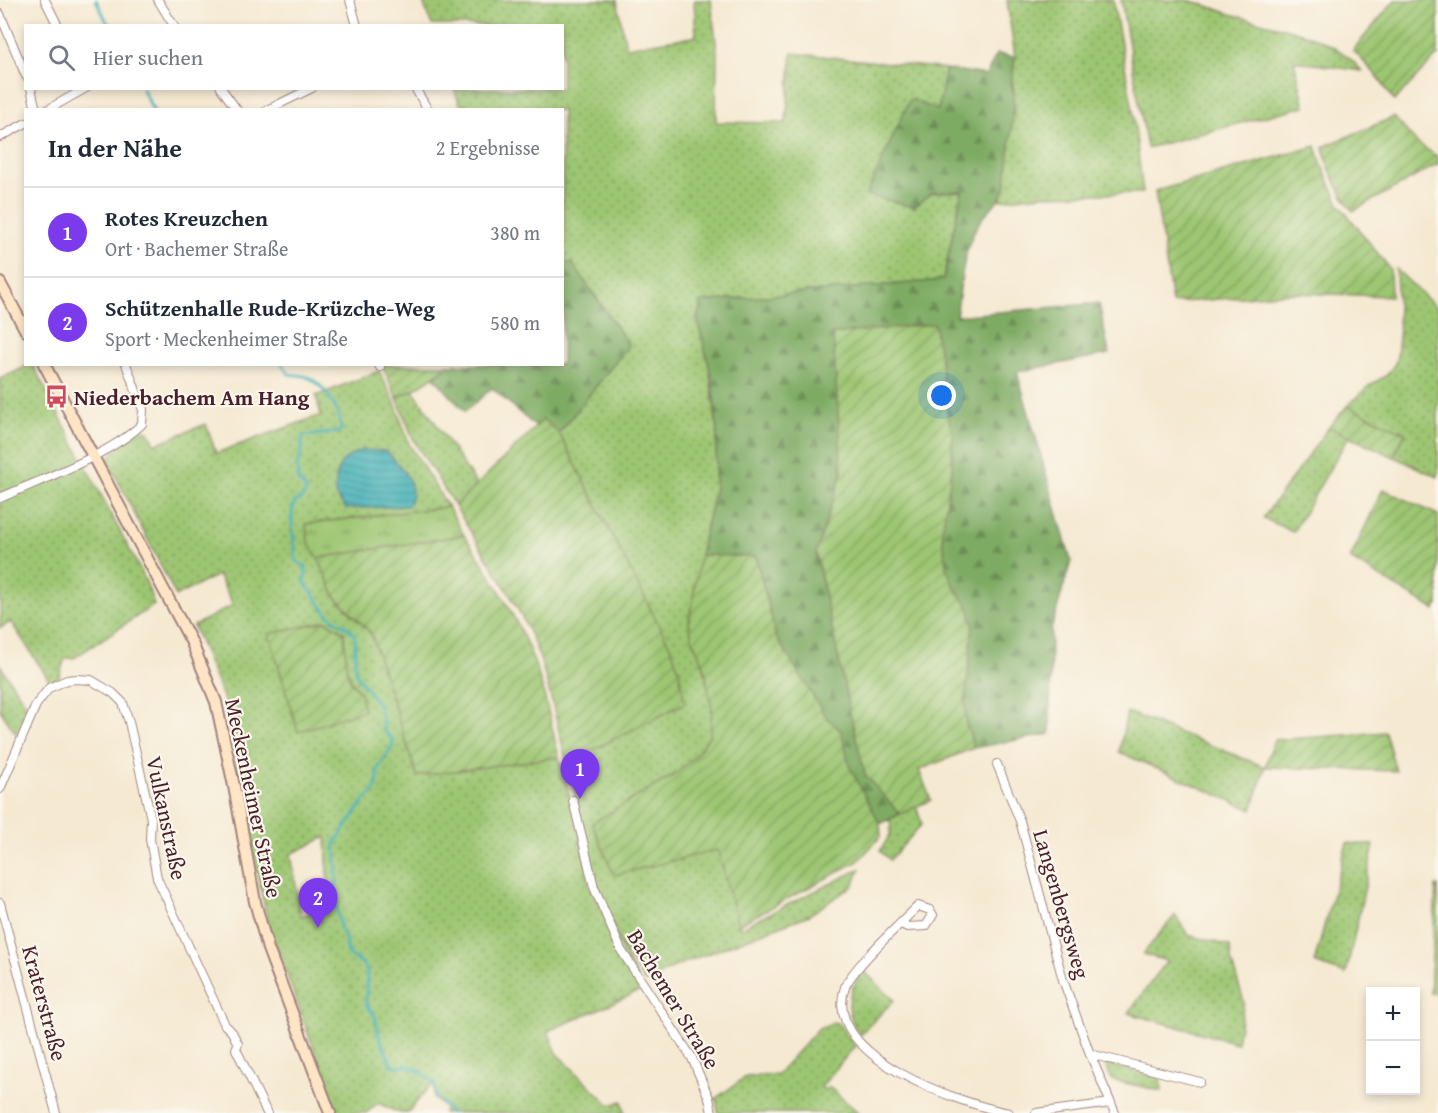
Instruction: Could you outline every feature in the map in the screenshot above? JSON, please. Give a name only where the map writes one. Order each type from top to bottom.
[{"type":"main road","points":[[0,283],[24,327]]},
{"type":"main road","name":"Meckenheimer Straße","points":[[45,366],[192,643],[216,702],[255,902],[268,949],[330,1113]]},
{"type":"street","points":[[45,0],[57,24]]},
{"type":"street","points":[[158,0],[173,24]]},
{"type":"street","points":[[350,0],[356,24]]},
{"type":"street","points":[[0,14],[24,71]]},
{"type":"street","points":[[31,90],[36,108]]},
{"type":"street","points":[[51,108],[82,90]]},
{"type":"street","points":[[222,90],[236,108]]},
{"type":"street","points":[[271,108],[308,90]]},
{"type":"street","points":[[416,90],[427,108]]},
{"type":"street","points":[[0,137],[24,124]]},
{"type":"street","points":[[0,498],[93,455],[132,434],[142,424],[143,410],[127,366]]},
{"type":"street","name":"Vulkanstraße","points":[[0,789],[36,705],[49,688],[67,680],[91,680],[108,689],[123,703],[151,819],[150,839],[157,878],[225,1025],[235,1038],[240,1058],[267,1113]]},
{"type":"street","name":"Langenbergsweg","points":[[997,764],[1020,821],[1063,980],[1114,1113]]},
{"type":"street","name":"Bachemer Straße","points":[[573,800],[594,886],[621,950],[692,1058],[710,1098],[712,1113]]},
{"type":"street","name":"Kraterstraße","points":[[0,903],[56,1113]]},
{"type":"street","points":[[901,924],[866,960],[846,985],[842,1001],[843,1017],[852,1035],[862,1046],[911,1078],[990,1109],[1010,1113]]},
{"type":"street","points":[[1090,1054],[1200,1082]]},
{"type":"street","points":[[1036,1113],[1112,1103]]},
{"type":"green space","points":[[422,0],[617,0],[626,47],[696,36],[694,0],[711,0],[717,51],[716,122],[786,123],[792,53],[946,69],[914,207],[932,193],[962,190],[943,280],[701,302],[717,431],[715,488],[703,540],[689,622],[692,638],[704,666],[712,709],[710,735],[696,755],[676,774],[643,793],[614,875],[718,849],[740,928],[860,869],[853,886],[809,915],[678,965],[645,982],[623,948],[596,886],[567,763],[684,703],[679,671],[659,626],[559,433],[629,345],[572,263],[564,263],[564,108],[462,108],[454,90],[564,90],[564,24],[432,24]]},
{"type":"green space","points":[[1007,0],[1113,0],[1133,111],[1143,193],[1042,195],[1000,200],[1005,189],[1014,91],[1012,78],[1015,57]]},
{"type":"green space","points":[[1121,0],[1192,1],[1305,34],[1336,48],[1362,71],[1294,61],[1305,106],[1147,148]]},
{"type":"green space","points":[[1395,0],[1438,0],[1438,55],[1394,101],[1377,76],[1353,50]]},
{"type":"green space","points":[[997,54],[1015,57],[1012,78],[1014,109],[1005,189],[980,221],[972,236],[963,270],[956,316],[1099,303],[1109,354],[1017,372],[1071,561],[1051,630],[1050,734],[974,748],[966,724],[965,701],[970,657],[969,608],[953,585],[946,567],[942,531],[952,468],[952,434],[944,397],[934,324],[833,334],[842,473],[816,554],[865,775],[900,814],[880,824],[850,768],[841,731],[826,717],[776,637],[756,557],[700,555],[715,488],[717,431],[712,378],[697,319],[701,302],[943,280],[962,191],[932,193],[914,207],[866,195],[910,99],[938,110],[946,69],[986,75]]},
{"type":"green space","points":[[1394,117],[1416,142],[1438,157],[1438,164],[1353,211],[1335,180],[1323,147]]},
{"type":"green space","points":[[1316,146],[1339,204],[1390,269],[1391,296],[1292,293],[1172,303],[1155,191]]},
{"type":"green space","points":[[564,263],[572,263],[629,345],[559,433],[543,420],[536,427],[492,388],[465,412],[434,377],[445,369],[443,366],[564,366]]},
{"type":"green space","points":[[1396,269],[1438,309],[1438,477],[1394,457],[1405,433],[1347,406],[1370,385],[1387,375],[1396,362],[1399,338]]},
{"type":"green space","points":[[934,324],[944,397],[952,434],[952,468],[942,531],[946,567],[953,585],[969,608],[973,623],[965,701],[966,724],[974,748],[919,770],[931,800],[900,814],[865,775],[816,553],[842,473],[833,334]]},
{"type":"green space","points":[[27,366],[34,366],[146,581],[154,605],[74,658],[65,658],[59,677],[51,683],[11,622],[0,628],[0,379]]},
{"type":"green space","points":[[382,366],[443,366],[445,369],[413,390],[397,398]]},
{"type":"green space","points":[[379,371],[395,403],[409,444],[448,507],[306,524],[308,541],[335,596],[371,633],[417,776],[559,757],[576,818],[590,887],[643,990],[548,1031],[558,1055],[610,1105],[622,1101],[625,1113],[443,1113],[445,1108],[433,1098],[434,1086],[431,1085],[407,1113],[400,1113],[378,1103],[366,1113],[337,1113],[268,923],[223,697],[193,626],[233,605],[218,575],[176,596],[108,461],[119,446],[143,430],[148,431],[155,444],[206,424],[216,453],[321,415],[316,396]],"holes":[[[326,621],[344,632],[348,671],[360,692],[269,634]],[[326,837],[329,907],[301,916],[291,854]]]},
{"type":"green space","points":[[413,390],[477,485],[455,506],[414,441],[397,398]]},
{"type":"green space","points":[[1347,406],[1405,433],[1394,457],[1329,427]]},
{"type":"green space","points":[[543,420],[559,433],[671,648],[679,671],[685,703],[567,763],[548,685],[532,638],[512,599],[455,506]]},
{"type":"green space","points":[[1329,427],[1349,436],[1293,532],[1263,518]]},
{"type":"green space","points":[[1383,489],[1438,515],[1438,605],[1435,610],[1350,559]]},
{"type":"green space","points":[[448,507],[464,535],[318,558],[308,541],[306,524]]},
{"type":"green space","points":[[464,535],[502,595],[533,659],[559,757],[417,776],[371,633],[335,596],[318,558]]},
{"type":"green space","points":[[700,555],[756,557],[776,637],[826,717],[841,731],[850,768],[880,824],[881,836],[857,862],[738,925],[718,850],[614,875],[592,823],[676,774],[696,755],[710,735],[712,709],[704,666],[692,638],[689,622]]},
{"type":"green space","points":[[326,621],[344,632],[347,672],[351,682],[360,692],[364,710],[298,732],[269,634]]},
{"type":"green space","points":[[0,665],[27,706],[16,734],[0,710]]},
{"type":"green space","points":[[1127,712],[1265,767],[1252,810],[1119,752]]},
{"type":"green space","points":[[1385,732],[1396,771],[1265,767],[1274,740]]},
{"type":"green space","points":[[916,806],[922,824],[890,860],[880,851],[890,835],[891,823],[888,820]]},
{"type":"green space","points":[[1347,843],[1374,845],[1346,974],[1314,963]]},
{"type":"green space","points":[[1436,886],[1438,886],[1438,993],[1430,993]]},
{"type":"green space","points":[[1175,915],[1188,935],[1230,946],[1231,960],[1244,1002],[1237,1043],[1128,1013],[1167,961],[1143,954]]},
{"type":"green space","points":[[864,971],[894,1000],[860,1035],[851,1019],[849,1002],[854,986]]},
{"type":"green space","points":[[834,1022],[840,1025],[855,1046],[821,1087],[825,1090],[829,1087],[859,1113],[718,1113],[716,1098],[746,1077],[777,1074],[819,1028]]},
{"type":"green space","points":[[1105,1063],[1160,1078],[1162,1091],[1112,1080]]},
{"type":"water","points":[[362,450],[386,451],[402,469],[412,491],[407,506],[346,509],[335,495],[338,472],[347,458]]},
{"type":"waterway","points":[[96,0],[108,24]]},
{"type":"waterway","points":[[143,90],[152,108]]},
{"type":"waterway","points":[[283,366],[289,374],[311,379],[324,390],[338,415],[341,430],[305,436],[302,439],[302,452],[297,466],[298,481],[306,489],[305,494],[295,502],[292,513],[295,558],[306,566],[305,584],[329,615],[353,633],[355,672],[379,706],[384,731],[393,740],[392,747],[378,768],[377,785],[335,843],[337,880],[335,897],[341,930],[348,953],[362,963],[367,972],[366,1004],[375,1016],[379,1036],[391,1064],[412,1067],[434,1082],[437,1099],[452,1113]]},
{"type":"place","name":"Niederbachem Am Hang","points":[[56,397]]},
{"type":"place","name":"Rotes Kreuzchen","points":[[580,799]]},
{"type":"place","name":"Schützenhalle Rude-Krüzche-Weg","points":[[318,928]]}]
